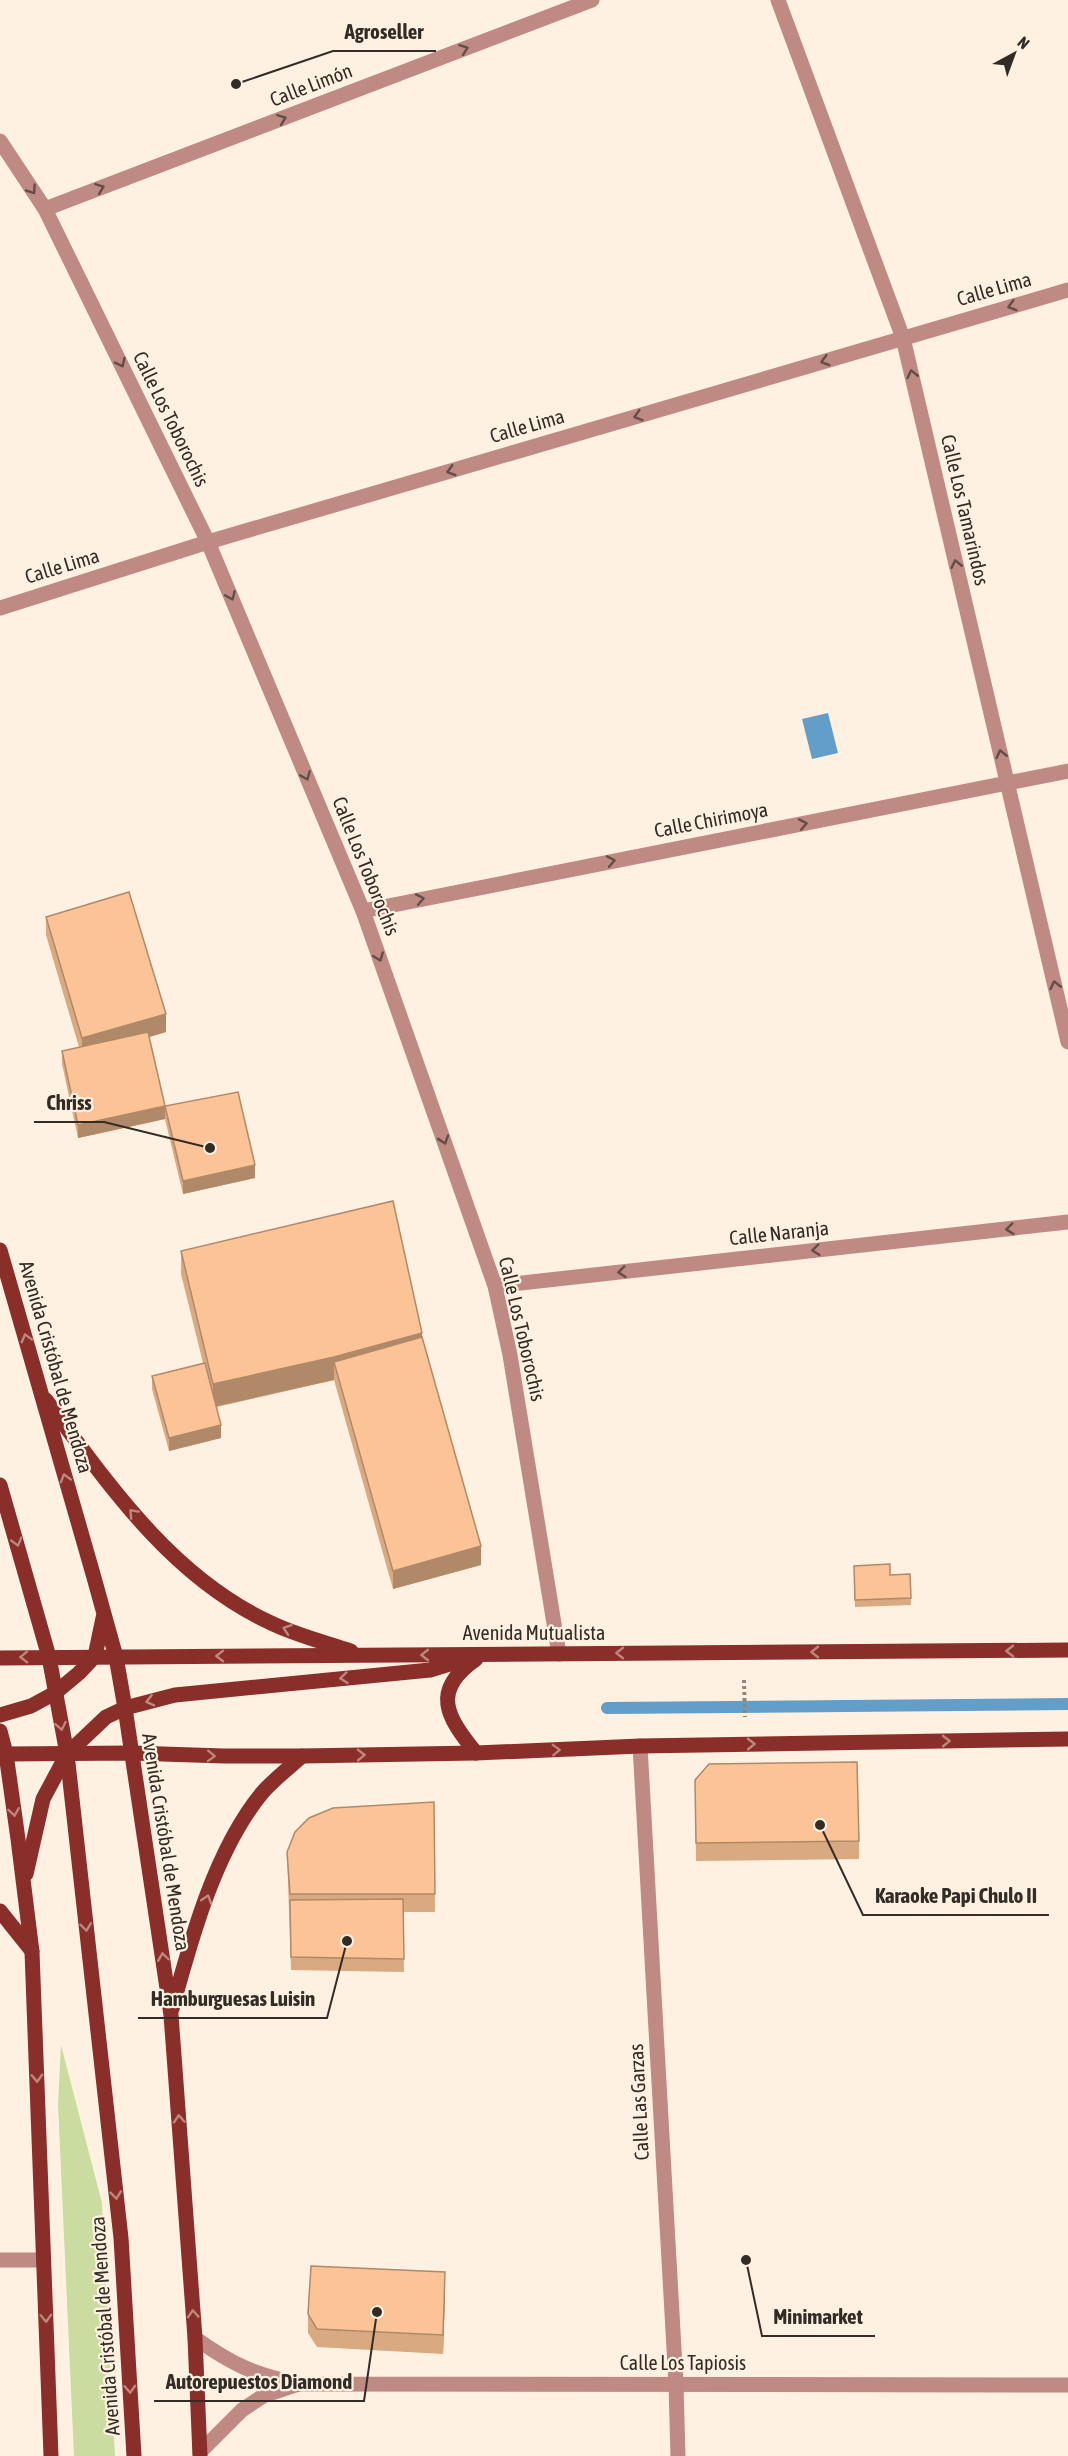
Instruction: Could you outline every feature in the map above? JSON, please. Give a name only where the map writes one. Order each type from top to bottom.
[{"type":"main road","name":"Avenida Cristóbal de Mendoza","points":[[0,1250],[116,1657],[125,1708],[171,2015],[195,2338],[200,2454]]},
{"type":"main road","points":[[40,1392],[121,1501],[163,1546],[210,1588],[270,1623],[362,1655]]},
{"type":"main road","name":"Avenida Cristóbal de Mendoza","points":[[0,1485],[48,1657],[67,1754],[121,2238],[134,2456]]},
{"type":"main road","points":[[0,1715],[31,1706],[55,1692],[79,1673],[95,1656],[104,1615]]},
{"type":"main road","name":"Avenida Mutualista","points":[[0,1658],[1068,1650]]},
{"type":"main road","points":[[23,1885],[43,1799],[67,1754],[106,1717],[125,1708],[175,1695],[430,1670],[484,1654]]},
{"type":"main road","points":[[476,1753],[456,1729],[448,1712],[447,1694],[453,1680],[464,1668],[484,1654]]},
{"type":"main road","points":[[0,1731],[32,1952],[51,2456]]},
{"type":"main road","points":[[3,1754],[132,1753],[302,1756],[476,1753],[640,1746],[1068,1739]]},
{"type":"main road","points":[[171,2015],[186,1959],[215,1873],[236,1830],[263,1792],[302,1756]]},
{"type":"main road","points":[[0,1911],[32,1952]]},
{"type":"street","name":"Calle Limón","points":[[45,209],[592,0]]},
{"type":"street","name":"Calle Los Tamarindos","points":[[778,0],[903,338],[1068,1042]]},
{"type":"street","name":"Calle Los Toborochis","points":[[0,141],[45,209],[208,542],[363,911],[495,1286],[510,1355],[559,1654]]},
{"type":"street","name":"Calle Lima","points":[[0,608],[208,542],[1068,290]]},
{"type":"street","name":"Calle Chirimoya","points":[[363,911],[1068,771]]},
{"type":"street","name":"Calle Naranja","points":[[495,1286],[1068,1222]]},
{"type":"street","name":"Calle Las Garzas","points":[[640,1746],[676,2384],[678,2456]]},
{"type":"street","points":[[0,2260],[43,2260]]},
{"type":"street","name":"Calle Los Tapiosis","points":[[195,2338],[220,2356],[258,2375],[299,2384],[1068,2385]]},
{"type":"street","name":"Calle Los Tapiosis","points":[[200,2454],[242,2410],[262,2396],[299,2384]]},
{"type":"path","points":[[745,1695],[746,1720]]},
{"type":"green space","points":[[61,2045],[102,2203],[115,2456],[74,2456],[58,2104]]},
{"type":"water","points":[[828,713],[838,753],[812,759],[802,719]]},
{"type":"building","points":[[129,892],[166,1014],[82,1038],[46,917]]},
{"type":"building","points":[[148,1032],[165,1106],[78,1125],[62,1051]]},
{"type":"building","points":[[238,1092],[255,1165],[183,1181],[165,1106]]},
{"type":"building","points":[[393,1201],[422,1333],[334,1357],[213,1384],[181,1251]]},
{"type":"building","points":[[422,1337],[481,1546],[393,1571],[334,1362]]},
{"type":"building","points":[[205,1363],[221,1425],[169,1438],[152,1376]]},
{"type":"building","points":[[890,1564],[890,1575],[910,1574],[911,1598],[855,1600],[854,1566]]},
{"type":"building","points":[[857,1762],[859,1841],[696,1843],[695,1780],[709,1764]]},
{"type":"building","points":[[434,1802],[435,1894],[290,1894],[287,1852],[295,1832],[309,1818],[333,1808]]},
{"type":"building","points":[[403,1899],[404,1959],[291,1957],[290,1900]]},
{"type":"building","points":[[311,2266],[445,2272],[443,2335],[317,2329],[308,2314]]},
{"type":"waterway","points":[[607,1708],[1068,1704]]},
{"type":"place","name":"Agroseller","points":[[236,84]]},
{"type":"place","name":"Chriss","points":[[210,1148]]},
{"type":"place","name":"Karaoke Papi Chulo II","points":[[820,1825]]},
{"type":"place","name":"Hamburguesas Luisin","points":[[347,1941]]},
{"type":"place","name":"Minimarket","points":[[746,2260]]},
{"type":"place","name":"Autorepuestos Diamond","points":[[377,2312]]}]
